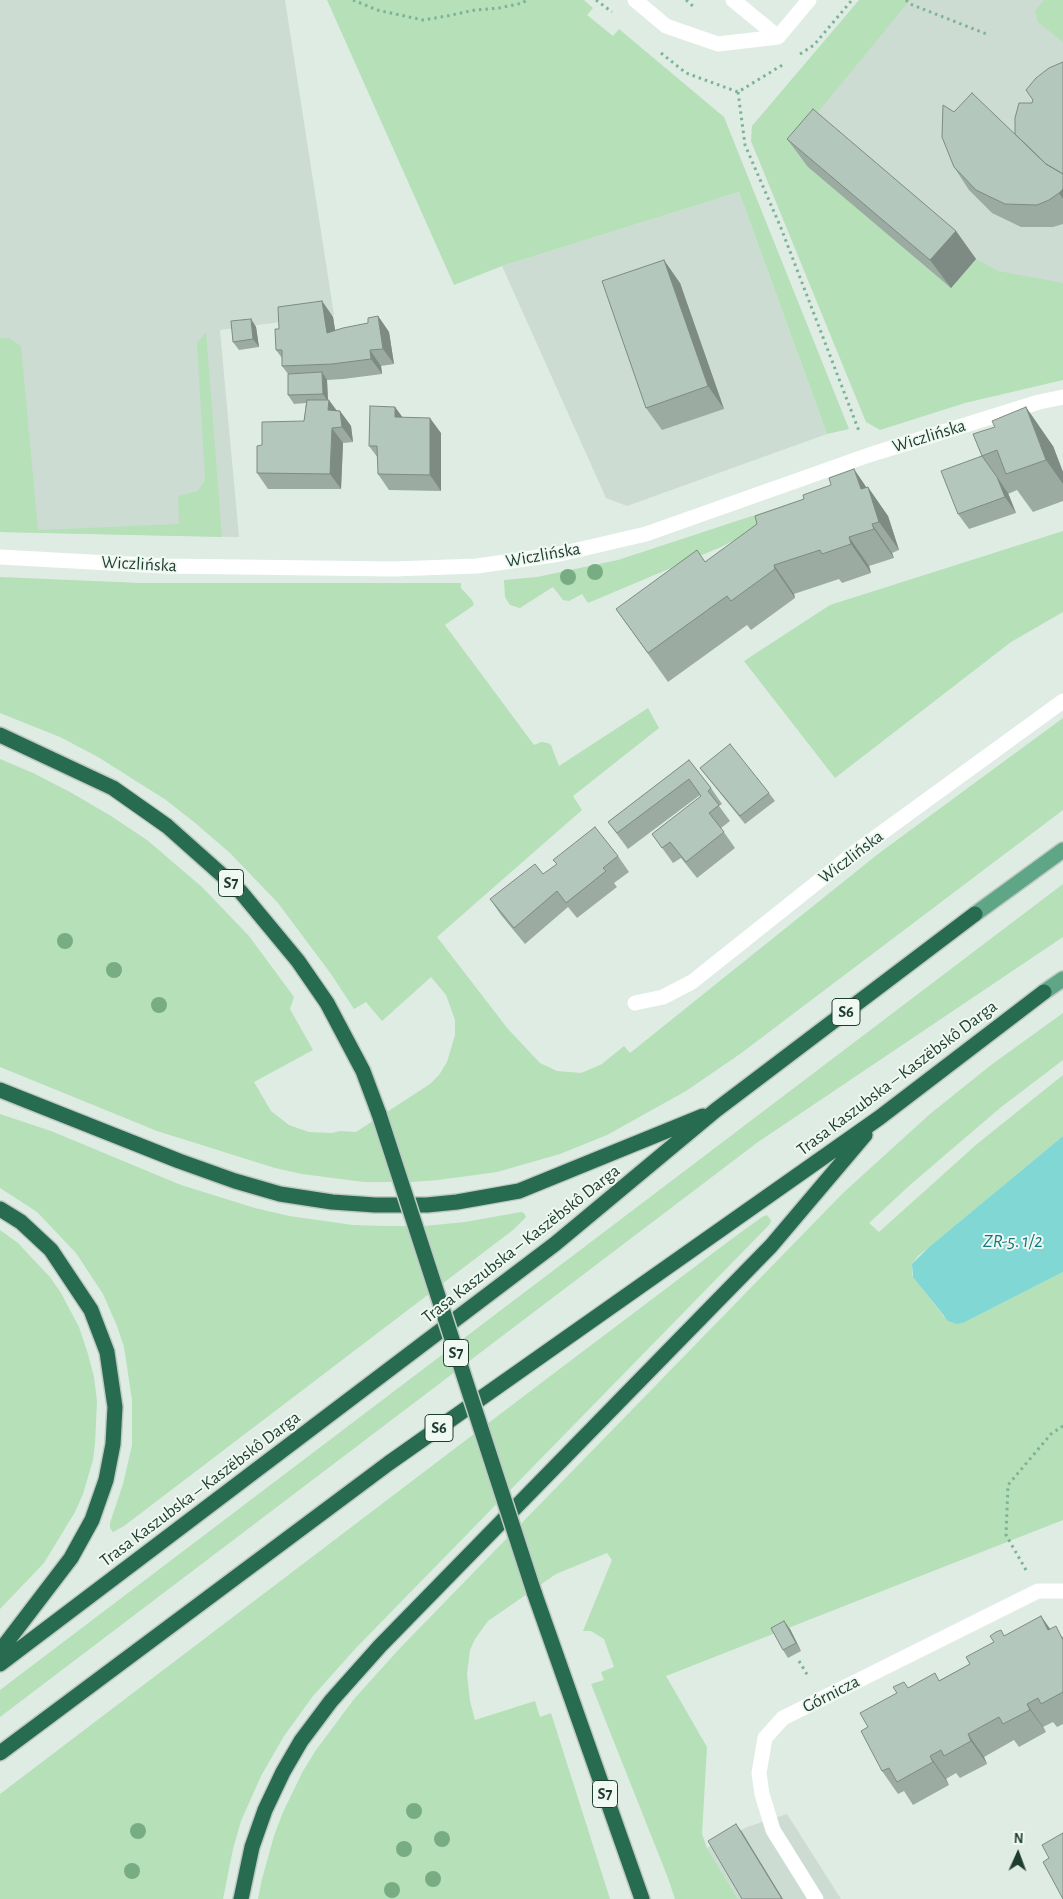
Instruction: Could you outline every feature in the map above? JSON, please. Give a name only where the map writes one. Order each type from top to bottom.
[{"type":"highway","name":"S7","points":[[0,735],[113,788],[167,826],[240,891],[298,961],[327,1003],[363,1071],[379,1114],[534,1592],[642,1899]]},
{"type":"highway","name":"Trasa Kaszubska – Kaszëbskô Darga","points":[[0,1664],[555,1244],[716,1110],[976,914]]},
{"type":"highway","name":"Trasa Kaszubska – Kaszëbskô Darga","points":[[0,1753],[388,1463],[879,1118],[1044,992]]},
{"type":"highway","points":[[0,1090],[178,1161],[235,1181],[280,1194],[332,1202],[382,1205],[427,1205],[457,1202],[519,1191],[716,1110]]},
{"type":"highway","points":[[241,1899],[252,1847],[265,1810],[283,1772],[301,1741],[331,1700],[380,1646],[771,1246],[879,1118]]},
{"type":"highway","points":[[0,1209],[21,1222],[51,1250],[91,1310],[107,1352],[115,1407],[113,1444],[106,1480],[92,1520],[71,1558],[0,1650]]},
{"type":"main road","name":"Trasa Kaszubska – Kaszëbskô Darga","points":[[976,914],[1063,850]]},
{"type":"main road","name":"Trasa Kaszubska – Kaszëbskô Darga","points":[[1044,992],[1063,978]]},
{"type":"street","points":[[635,0],[666,26],[718,44],[778,37],[809,0]]},
{"type":"street","points":[[733,0],[778,37]]},
{"type":"street","name":"Wiczlińska","points":[[0,557],[164,566],[393,568],[477,566],[560,554],[646,534],[869,455],[1039,402],[1063,397]]},
{"type":"street","name":"Wiczlińska","points":[[634,1003],[663,997],[692,982],[854,853],[1063,701]]},
{"type":"street","name":"Górnicza","points":[[816,1899],[773,1830],[762,1794],[759,1773],[765,1738],[783,1718],[1038,1591],[1063,1592]]},
{"type":"path","points":[[353,0],[377,10],[423,20],[474,10],[499,8],[522,3],[526,0]]},
{"type":"path","points":[[906,0],[910,4],[989,35]]},
{"type":"path","points":[[738,92],[746,144],[781,228],[869,455]]},
{"type":"path","points":[[1038,1591],[1006,1535],[1008,1485],[1051,1434],[1063,1426]]},
{"type":"shaded area","points":[[0,0],[285,0],[334,315],[220,330],[239,537],[0,532]]},
{"type":"shaded area","points":[[884,0],[1063,0],[1063,376],[791,110]]},
{"type":"shaded area","points":[[739,192],[827,434],[627,506],[606,498],[502,266]]},
{"type":"shaded area","points":[[787,1814],[841,1899],[738,1899],[707,1848],[747,1827]]},
{"type":"green space","points":[[327,0],[584,0],[593,8],[587,15],[613,36],[619,29],[724,117],[849,429],[827,434],[739,192],[502,266],[454,285]]},
{"type":"green space","points":[[859,0],[910,0],[813,118],[833,138],[976,259],[998,271],[1063,283],[1063,380],[965,403],[880,430],[866,422],[751,141],[752,126]]},
{"type":"green space","points":[[1044,0],[1063,0],[1063,42],[1038,22],[1035,11]]},
{"type":"green space","points":[[206,332],[222,537],[0,532],[0,338],[9,338],[21,346],[38,530],[179,524],[178,496],[198,491],[205,480],[197,343]]},
{"type":"green space","points":[[831,490],[721,547],[588,603],[582,594],[569,601],[563,600],[553,587],[520,608],[510,605],[505,597],[504,580],[537,577],[618,560]]},
{"type":"green space","points":[[1063,531],[1063,612],[1011,642],[835,778],[744,661],[830,605]]},
{"type":"green space","points":[[0,577],[141,583],[461,583],[461,588],[474,605],[445,625],[534,745],[541,742],[551,745],[559,766],[648,708],[659,728],[573,796],[582,810],[437,937],[508,1029],[540,1063],[557,1071],[581,1073],[602,1064],[624,1046],[630,1053],[878,854],[1063,718],[1063,810],[740,1054],[686,1091],[607,1135],[560,1154],[497,1172],[438,1180],[364,1182],[302,1174],[275,1168],[157,1131],[0,1067],[0,759],[70,792],[147,840],[202,887],[249,936],[294,997],[290,1009],[313,1050],[254,1082],[271,1111],[289,1125],[309,1132],[356,1132],[430,1084],[439,1075],[447,1062],[455,1035],[455,1020],[446,995],[431,977],[382,1021],[366,1002],[354,1009],[331,974],[278,903],[230,853],[194,822],[166,800],[98,757],[60,737],[0,713]]},
{"type":"green space","points":[[1063,884],[1063,937],[758,1142],[0,1717],[0,1690]]},
{"type":"green space","points":[[1063,1013],[1063,1060],[1000,1108],[910,1185],[869,1223],[879,1232],[977,1144],[1063,1075],[1063,1136],[918,1256],[912,1264],[912,1275],[944,1317],[965,1322],[1063,1272],[1063,1520],[666,1676],[707,1747],[702,1834],[707,1848],[738,1899],[675,1899],[591,1684],[604,1680],[601,1672],[614,1667],[604,1639],[591,1631],[583,1631],[612,1560],[607,1553],[556,1574],[488,1621],[475,1639],[470,1650],[467,1674],[470,1701],[475,1720],[535,1701],[540,1717],[551,1713],[610,1899],[258,1899],[274,1836],[283,1812],[303,1771],[316,1750],[354,1699],[401,1647],[843,1193],[930,1114],[991,1065]]},
{"type":"green space","points":[[0,1114],[51,1131],[181,1185],[255,1208],[289,1216],[353,1225],[385,1226],[424,1226],[465,1222],[521,1212],[526,1217],[513,1230],[124,1526],[113,1532],[110,1528],[110,1523],[123,1484],[132,1445],[132,1400],[124,1347],[103,1294],[76,1253],[37,1212],[0,1188]]},
{"type":"green space","points":[[767,1215],[771,1220],[770,1224],[355,1649],[313,1696],[284,1736],[261,1776],[241,1821],[223,1899],[0,1899],[0,1794],[729,1241]]},
{"type":"green space","points":[[0,1230],[18,1243],[50,1277],[61,1293],[79,1327],[88,1354],[94,1377],[97,1401],[93,1460],[83,1494],[75,1512],[44,1563],[0,1609]]},
{"type":"water","name":"ZR-5. 1/2","points":[[1063,1136],[1063,1272],[965,1322],[957,1324],[948,1321],[913,1277],[912,1264],[929,1247]]},
{"type":"building","points":[[1063,62],[1063,174],[1046,164],[1015,134],[1015,118],[1019,103],[1032,103],[1033,100],[1026,90],[1036,78],[1049,68]]},
{"type":"building","points":[[972,93],[1046,164],[1063,174],[1063,189],[1059,193],[1037,205],[1005,204],[976,190],[954,167],[942,137],[943,105],[954,112]]},
{"type":"building","points":[[813,109],[956,231],[930,260],[787,139]]},
{"type":"building","points":[[664,260],[708,386],[646,408],[602,281]]},
{"type":"building","points":[[322,301],[327,333],[368,323],[368,318],[378,316],[383,349],[370,350],[371,359],[332,364],[282,366],[282,350],[276,350],[275,329],[279,329],[278,307]]},
{"type":"building","points":[[251,319],[253,339],[233,342],[231,321]]},
{"type":"building","points":[[322,372],[323,394],[288,395],[288,374]]},
{"type":"building","points":[[307,400],[329,400],[328,410],[340,411],[342,427],[332,428],[330,474],[257,473],[257,446],[262,445],[262,422],[304,421]]},
{"type":"building","points":[[370,406],[395,407],[395,417],[430,418],[430,475],[378,474],[377,446],[369,446]]},
{"type":"building","points":[[1026,407],[1046,460],[1006,474],[997,450],[982,456],[973,434],[995,427],[992,421]]},
{"type":"building","points":[[982,456],[997,477],[1005,497],[958,514],[941,471]]},
{"type":"building","points":[[854,469],[861,489],[868,487],[879,522],[872,524],[874,529],[849,537],[851,544],[822,554],[820,550],[774,565],[775,569],[731,601],[727,596],[648,653],[616,609],[697,550],[705,562],[757,524],[755,516],[804,499],[803,495],[831,485],[829,478]]},
{"type":"building","points":[[730,744],[769,793],[740,816],[700,768]]},
{"type":"building","points":[[689,760],[711,788],[708,791],[719,805],[709,813],[724,832],[686,862],[670,842],[662,848],[652,834],[701,796],[689,779],[617,833],[608,822]]},
{"type":"building","points":[[595,827],[618,856],[603,868],[606,871],[566,903],[557,891],[514,928],[490,899],[535,864],[543,874],[557,864],[553,860]]},
{"type":"building","points":[[1041,1616],[1048,1630],[1056,1626],[1063,1640],[1063,1692],[1041,1704],[1038,1698],[1027,1704],[1030,1710],[1003,1724],[999,1717],[968,1734],[971,1741],[944,1756],[941,1750],[930,1756],[933,1762],[897,1782],[889,1768],[882,1771],[861,1731],[868,1727],[860,1713],[897,1693],[893,1687],[904,1682],[908,1688],[935,1673],[939,1681],[970,1664],[966,1657],[994,1642],[990,1636],[996,1632],[1001,1630],[1004,1636]]},
{"type":"building","points":[[784,1621],[796,1643],[783,1650],[771,1628]]},
{"type":"building","points":[[736,1824],[782,1899],[742,1899],[708,1841]]},
{"type":"building","points":[[1063,1833],[1063,1899],[1043,1862],[1049,1858],[1042,1845]]}]
